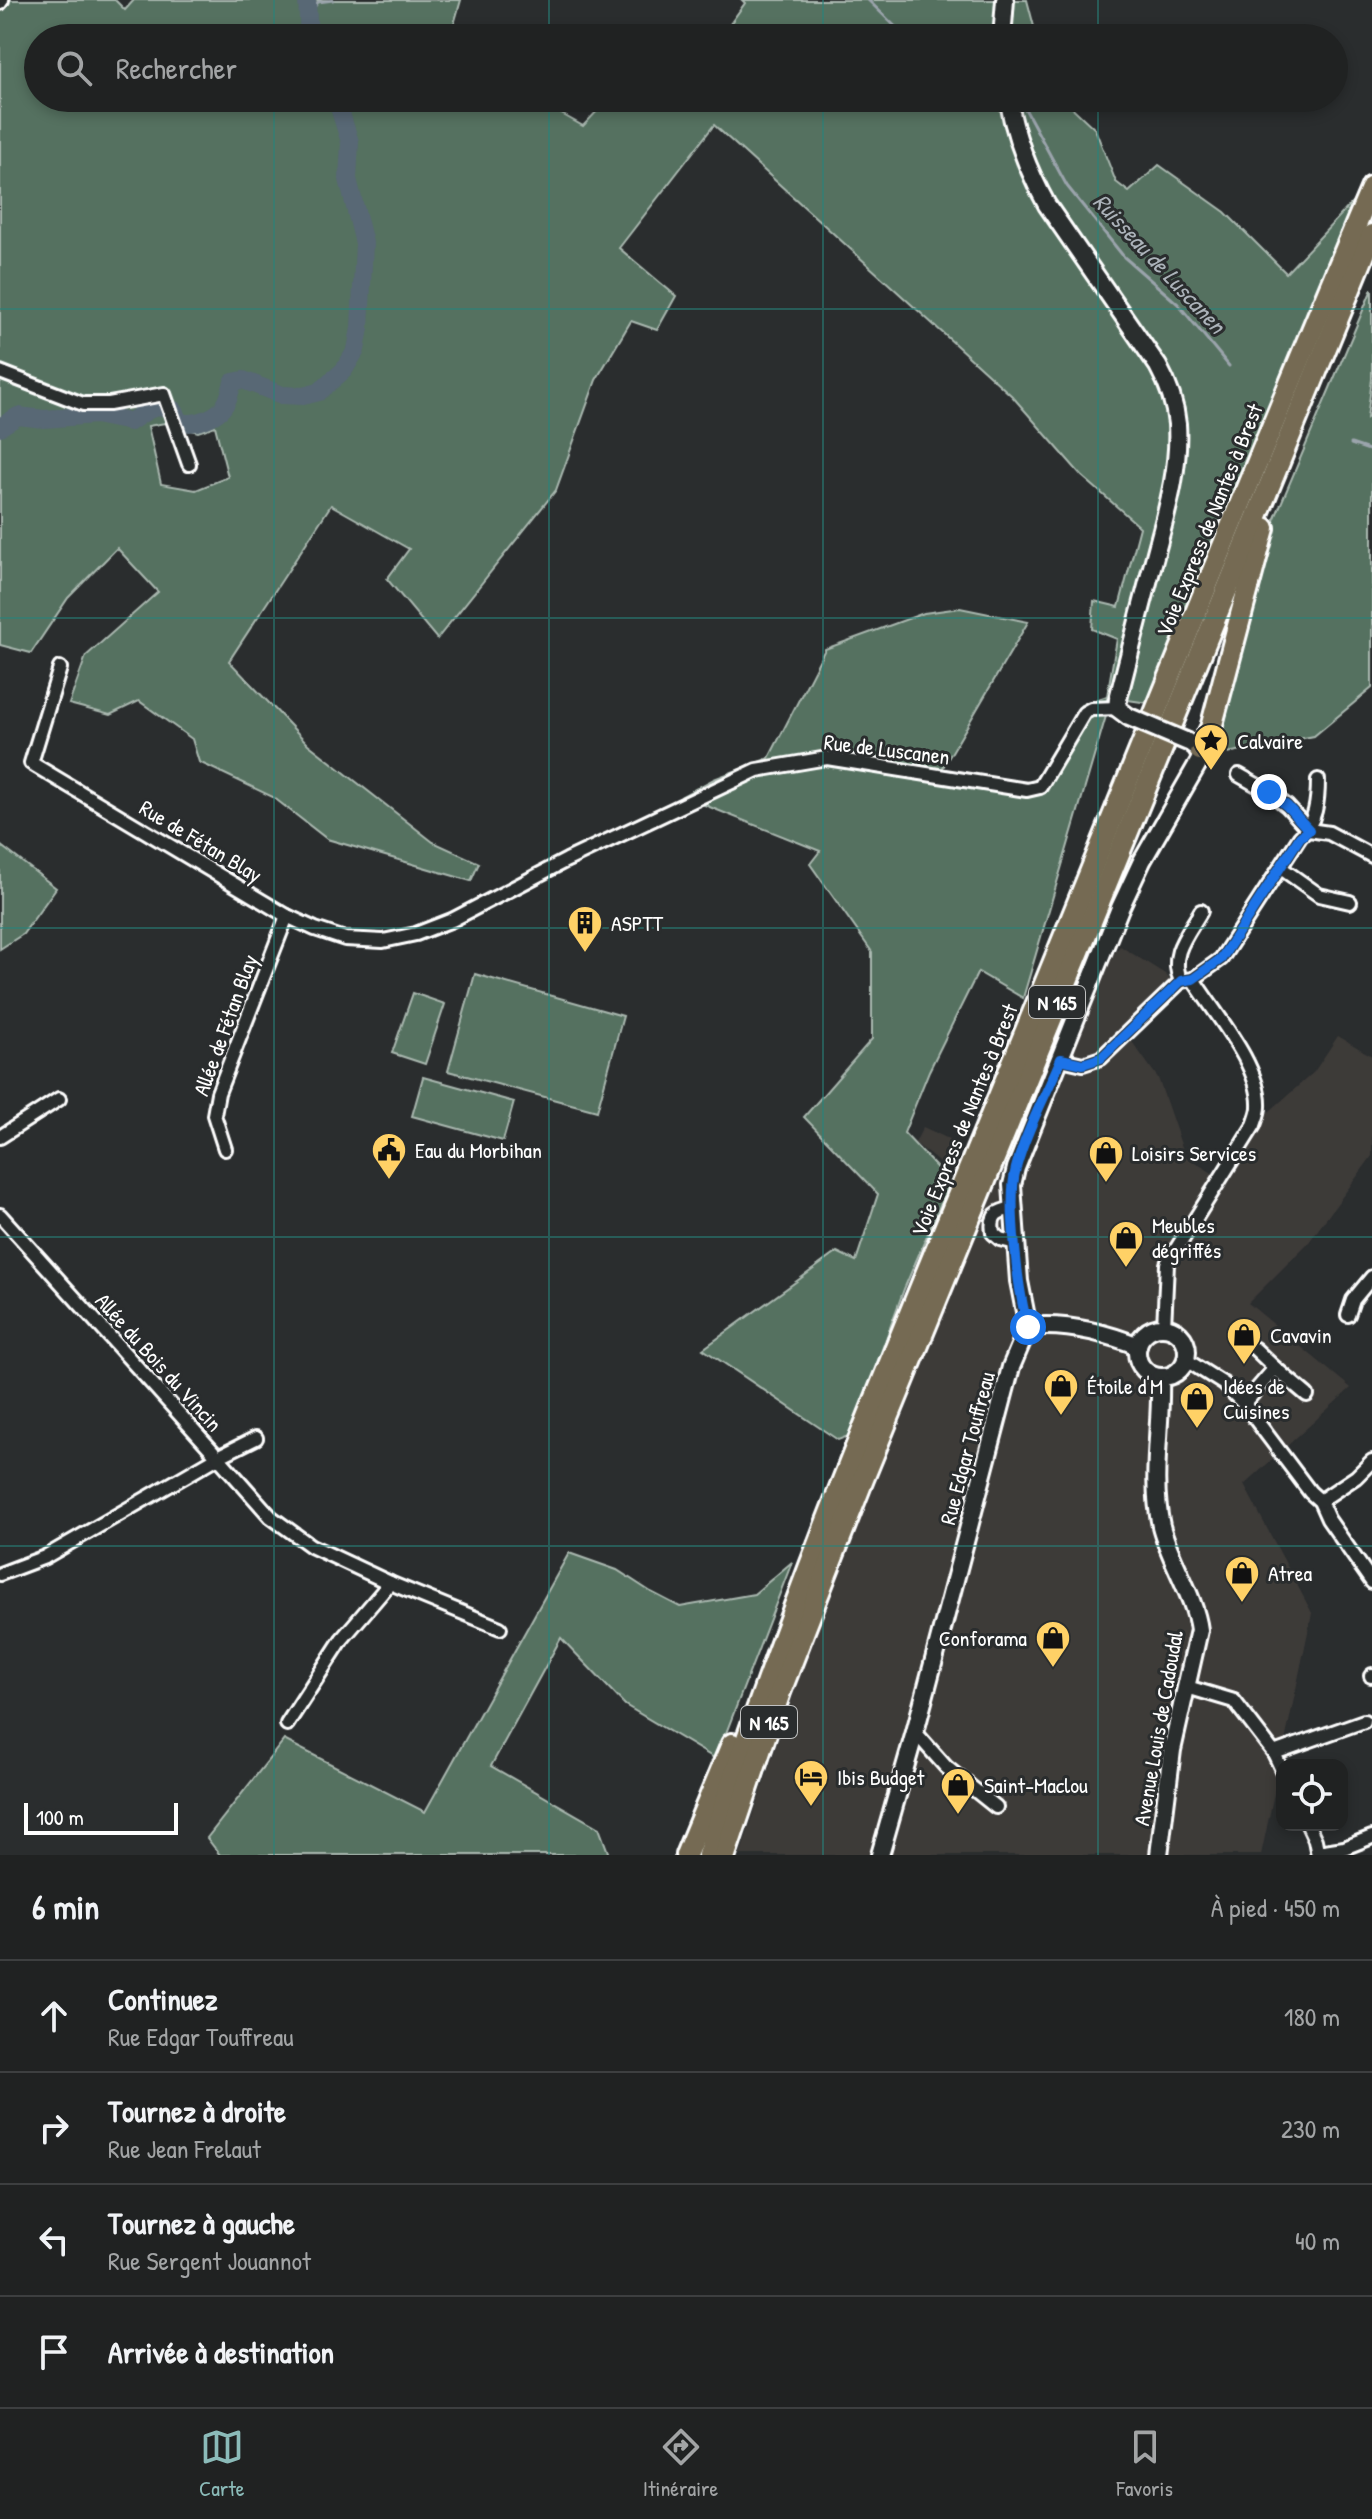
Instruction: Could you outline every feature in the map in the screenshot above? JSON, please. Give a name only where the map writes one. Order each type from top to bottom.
[{"type":"highway","name":"Voie Express de Nantes à Brest","points":[[708,1855],[789,1621],[962,1188],[1372,187]]},
{"type":"highway","name":"Voie Express de Nantes à Brest","points":[[725,1855],[780,1692],[857,1493],[1372,235]]},
{"type":"highway","points":[[1194,746],[1211,728],[1267,516],[1286,465],[1287,443]]},
{"type":"highway","points":[[686,1855],[770,1652],[789,1621]]},
{"type":"street","points":[[1003,24],[1005,0]]},
{"type":"street","points":[[1011,112],[1022,155],[1034,182],[1158,366],[1174,404],[1177,425],[1176,464],[1123,712],[1194,746],[1200,760],[1142,861],[1120,908],[1072,1024],[1012,1185],[1019,1281],[1028,1327],[1056,1324],[1118,1338],[1138,1346]]},
{"type":"street","points":[[0,372],[83,404],[109,404],[164,394],[189,464]]},
{"type":"street","name":"Rue de Fétan Blay","points":[[60,668],[31,763],[287,916],[315,929],[345,939],[383,941],[416,934],[452,920]]},
{"type":"street","name":"Rue de Luscanen","points":[[452,920],[567,860],[757,770],[827,758],[1027,790],[1040,787],[1084,713],[1091,709],[1123,712]]},
{"type":"street","points":[[1239,775],[1287,806],[1309,830],[1329,833],[1372,856]]},
{"type":"street","points":[[1061,1059],[1083,1064],[1101,1058],[1187,980],[1221,959],[1300,837],[1309,830],[1318,799],[1318,780]]},
{"type":"street","points":[[1281,868],[1319,895],[1350,902]]},
{"type":"street","points":[[1164,1327],[1167,1264],[1254,1125],[1259,1106],[1252,1075],[1238,1045],[1187,980],[1176,971],[1175,958],[1201,911]]},
{"type":"street","name":"Allée de Fétan Blay","points":[[225,1149],[214,1115],[218,1093],[287,916]]},
{"type":"street","points":[[0,1137],[59,1099]]},
{"type":"street","name":"Allée du Bois du Vincin","points":[[0,1215],[218,1457],[45,1557],[0,1574]]},
{"type":"street","points":[[1348,1315],[1353,1300],[1372,1277]]},
{"type":"street","name":"Rue Edgar Touffreau","points":[[883,1854],[1011,1367],[1028,1327]]},
{"type":"street","points":[[1164,1327],[1183,1338],[1186,1360],[1176,1374],[1160,1377],[1144,1370],[1137,1355],[1138,1346],[1148,1332],[1164,1327]]},
{"type":"street","points":[[1255,1349],[1307,1395]]},
{"type":"street","points":[[1186,1360],[1224,1384],[1244,1404],[1320,1501],[1328,1519],[1372,1582]]},
{"type":"street","points":[[1244,1404],[1275,1368]]},
{"type":"street","name":"Avenue Louis de Cadoudal","points":[[1159,1855],[1172,1750],[1199,1630],[1198,1617],[1169,1555],[1161,1523],[1156,1481],[1160,1377]]},
{"type":"street","points":[[256,1438],[218,1457],[271,1517],[311,1546],[390,1583],[500,1628]]},
{"type":"street","points":[[1320,1501],[1356,1477],[1372,1461]]},
{"type":"street","points":[[287,1724],[342,1639],[390,1583]]},
{"type":"street","points":[[1187,1687],[1234,1701],[1277,1759]]},
{"type":"street","points":[[1274,1753],[1364,1721]]},
{"type":"street","points":[[915,1732],[946,1767],[996,1807]]},
{"type":"street","points":[[1310,1831],[1318,1854],[1372,1837]]},
{"type":"shaded area","points":[[1120,946],[1165,974],[1181,991],[1130,1039],[1158,1078],[1185,1156],[1217,1176],[1251,1119],[1270,1111],[1314,1072],[1338,1036],[1372,1056],[1372,1156],[1309,1242],[1248,1303],[1351,1388],[1244,1485],[1312,1613],[1281,1759],[1276,1759],[1276,1784],[1261,1855],[740,1855],[809,1647],[1066,1013]]},
{"type":"shaded area","points":[[923,1127],[953,1141],[942,1165],[915,1143]]},
{"type":"green space","points":[[0,0],[115,0],[125,10],[134,0],[461,0],[454,24],[24,24],[24,112],[558,112],[583,126],[596,112],[1077,112],[1095,129],[1116,182],[1129,192],[1159,165],[1225,212],[1286,273],[1353,202],[1148,703],[1107,697],[1106,716],[1023,998],[978,972],[929,1071],[904,1133],[950,1182],[904,1289],[851,1435],[838,1440],[703,1349],[837,1252],[856,1261],[878,1194],[804,1117],[872,1039],[872,952],[810,864],[820,851],[682,796],[714,779],[769,758],[825,649],[924,613],[960,608],[1028,622],[942,769],[1022,784],[1034,782],[1081,705],[1107,696],[1117,639],[1092,629],[1094,601],[1119,607],[1140,527],[1082,476],[1012,396],[714,125],[619,248],[676,296],[657,330],[631,321],[596,380],[556,490],[437,639],[387,579],[409,549],[331,505],[229,661],[308,744],[433,842],[479,863],[471,881],[327,839],[273,797],[199,762],[192,739],[139,701],[110,715],[69,704],[86,656],[158,592],[117,548],[68,598],[31,653],[0,645]],"holes":[[[165,423],[198,432],[215,426],[228,477],[196,490],[161,484],[148,426]]]},
{"type":"green space","points":[[742,0],[1027,0],[1033,24],[730,24],[745,3]]},
{"type":"green space","points":[[1372,289],[1372,379],[1367,418],[1372,415],[1372,688],[1314,736],[1217,755],[1269,532]]},
{"type":"green space","points":[[0,845],[56,888],[23,934],[0,949]]},
{"type":"green space","points":[[475,974],[623,1016],[597,1111],[448,1071]]},
{"type":"green space","points":[[413,993],[445,1004],[425,1064],[392,1053]]},
{"type":"green space","points":[[423,1077],[514,1102],[503,1141],[412,1116]]},
{"type":"green space","points":[[569,1553],[617,1570],[680,1607],[754,1594],[792,1562],[716,1759],[625,1705],[561,1638],[491,1766],[599,1828],[607,1855],[220,1855],[207,1838],[284,1740],[425,1812]]},
{"type":"waterway","name":"Ruisseau de Luscanen","points":[[307,0],[308,24]]},
{"type":"waterway","name":"Ruisseau de Luscanen","points":[[306,18],[318,2],[333,0]]},
{"type":"waterway","name":"Ruisseau de Luscanen","points":[[868,0],[893,24]]},
{"type":"waterway","points":[[0,427],[18,416],[44,419],[95,415],[130,422],[150,409],[161,407],[174,410],[179,421],[199,422],[224,407],[233,382],[243,380],[282,395],[303,396],[319,392],[344,370],[356,350],[360,328],[364,243],[348,179],[350,142],[340,112]]},
{"type":"waterway","name":"Ruisseau de Luscanen","points":[[1027,112],[1067,186],[1124,257],[1178,304],[1229,366]]},
{"type":"waterway","name":"Ruisseau de Luscanen","points":[[1351,444],[1372,451]]},
{"type":"place","name":"Calvaire","points":[[1211,772]]},
{"type":"place","name":"ASPTT","points":[[585,954]]},
{"type":"place","name":"Eau du Morbihan","points":[[389,1181]]},
{"type":"place","name":"Loisirs Services","points":[[1106,1184]]},
{"type":"place","name":"Meubles dégriffés","points":[[1126,1269]]},
{"type":"place","name":"Cavavin","points":[[1244,1366]]},
{"type":"place","name":"Étoile d'M","points":[[1061,1417]]},
{"type":"place","name":"Idées de Cuisines","points":[[1197,1430]]},
{"type":"place","name":"Atrea","points":[[1242,1604]]},
{"type":"place","name":"Conforama","points":[[1053,1669]]},
{"type":"place","name":"Ibis Budget","points":[[811,1808]]},
{"type":"place","name":"Saint-Maclou","points":[[958,1816]]},
{"type":"route","points":[[1028,1327],[1019,1281],[1012,1185],[1023,1148],[1061,1059],[1083,1064],[1101,1058],[1181,981],[1206,972],[1221,959],[1300,837],[1309,830],[1269,792]]}]
